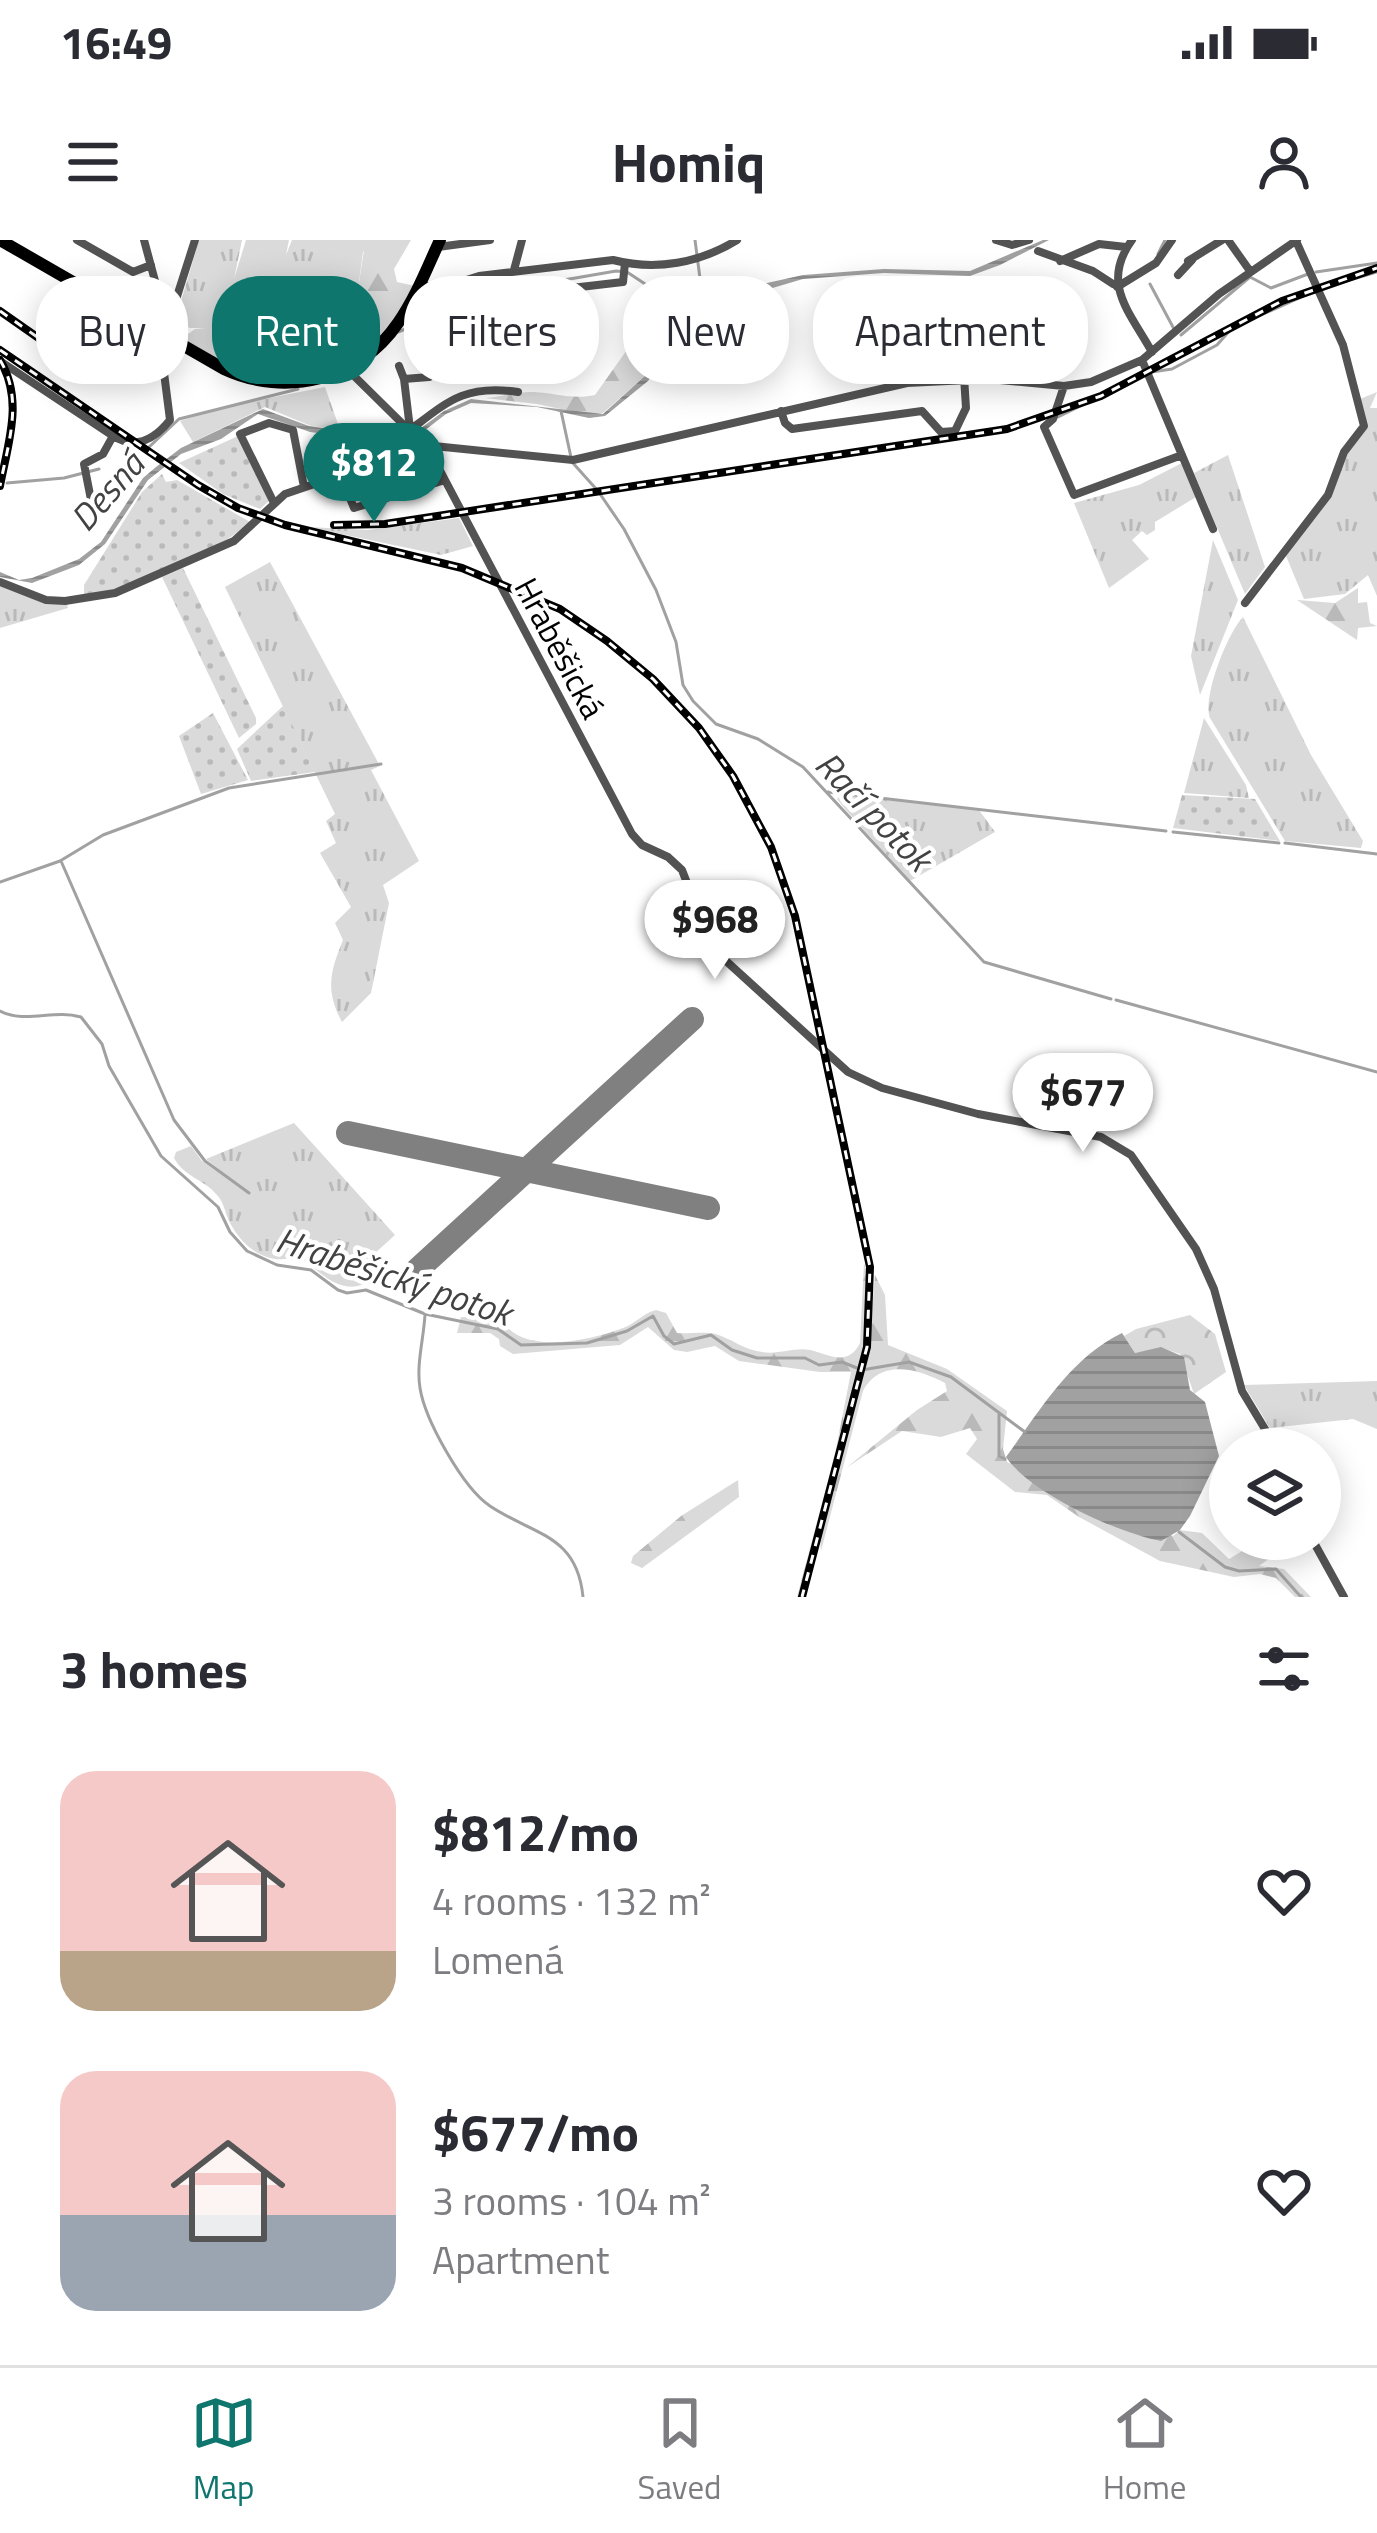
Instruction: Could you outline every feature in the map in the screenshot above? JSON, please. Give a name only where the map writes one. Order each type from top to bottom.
[{"type":"main road","points":[[0,241],[61,276]]},
{"type":"main road","points":[[424,276],[439,244]]},
{"type":"main road","points":[[380,342],[404,311]]},
{"type":"street","points":[[77,240],[133,272],[151,265]]},
{"type":"street","points":[[144,240],[166,318],[195,240]]},
{"type":"street","points":[[439,244],[490,240]]},
{"type":"street","points":[[514,270],[522,240]]},
{"type":"street","points":[[490,276],[614,260],[625,269],[699,259],[737,240]]},
{"type":"street","points":[[996,240],[1012,245],[1029,240]]},
{"type":"street","points":[[1116,283],[1156,263],[1172,240]]},
{"type":"street","points":[[1178,275],[1191,260],[1225,240],[1250,271]]},
{"type":"street","points":[[1030,384],[1091,382],[1142,360],[1250,271],[1297,240],[1343,345],[1364,426],[1343,452],[1327,497],[1245,602]]},
{"type":"street","points":[[1061,262],[1099,244],[1129,244],[1116,283]]},
{"type":"street","points":[[1038,251],[1116,283],[1152,352]]},
{"type":"street","points":[[599,285],[623,282],[625,269]]},
{"type":"street","points":[[1142,360],[1213,529]]},
{"type":"street","points":[[0,361],[127,443]]},
{"type":"street","points":[[399,366],[404,379]]},
{"type":"street","points":[[94,515],[82,469],[107,448],[156,435],[171,414],[166,384]]},
{"type":"street","name":"Hraběšická","points":[[362,384],[418,438],[446,480],[632,834],[642,845],[668,857],[687,878],[708,938],[724,961],[848,1072],[882,1088],[959,1109],[1101,1137],[1131,1155],[1202,1261],[1214,1289],[1228,1354],[1242,1391],[1264,1428]]},
{"type":"street","points":[[405,384],[418,438]]},
{"type":"street","points":[[418,438],[571,460],[898,384]]},
{"type":"street","points":[[782,411],[786,425],[794,429],[922,411],[941,432],[952,433],[959,428],[966,408],[963,384]]},
{"type":"street","points":[[1064,386],[1053,419],[1043,428],[1074,495],[1182,454]]},
{"type":"street","points":[[0,582],[46,600],[110,595],[236,539],[274,501],[412,451],[452,398],[494,389],[518,392]]},
{"type":"street","points":[[274,501],[240,434],[269,423],[293,430],[304,487]]},
{"type":"street","points":[[107,448],[113,436]]},
{"type":"street","points":[[338,474],[354,508],[446,480]]},
{"type":"street","points":[[1324,1560],[1344,1597]]},
{"type":"green space","points":[[199,240],[242,240],[235,276],[212,276],[212,328],[188,327],[188,278]]},
{"type":"green space","points":[[246,240],[289,240],[286,255],[292,240],[377,240],[363,252],[360,276],[235,276]]},
{"type":"green space","points":[[377,240],[411,240],[394,269],[397,282],[404,284],[404,305],[380,336],[380,276],[360,276],[364,250]]},
{"type":"green space","points":[[212,327],[212,356],[188,343],[188,334]]},
{"type":"green space","points":[[623,355],[623,384],[636,384],[603,413],[589,415],[485,398],[529,392],[595,395]]},
{"type":"green space","points":[[325,387],[338,424],[399,431],[397,423],[409,436],[392,438],[311,426],[265,407],[193,442],[180,421],[223,407]]},
{"type":"green space","points":[[1377,392],[1370,408],[1377,408],[1377,596],[1368,575],[1345,594],[1304,599],[1286,556],[1329,497],[1340,463],[1361,435],[1360,399]]},
{"type":"green space","points":[[238,436],[269,501],[260,509],[223,494],[179,463]]},
{"type":"green space","points":[[316,438],[399,453],[325,475]]},
{"type":"green space","points":[[1228,455],[1265,567],[1245,594],[1194,473]]},
{"type":"green space","points":[[1182,463],[1196,497],[1155,522],[1155,530],[1147,535],[1142,531],[1132,540],[1149,559],[1109,588],[1074,503],[1139,485]]},
{"type":"green space","points":[[162,474],[166,482],[177,480],[250,522],[215,547],[172,568],[84,596],[84,585],[142,492]]},
{"type":"green space","points":[[459,518],[473,546],[441,555],[308,527],[368,530]]},
{"type":"green space","points":[[1213,540],[1238,600],[1200,695],[1191,656]]},
{"type":"green space","points":[[270,562],[380,766],[371,770],[419,861],[383,885],[389,903],[371,993],[342,1022],[331,990],[343,940],[335,923],[351,907],[320,853],[336,843],[326,821],[335,814],[225,587]]},
{"type":"green space","points":[[183,568],[256,718],[256,724],[239,738],[162,577]]},
{"type":"green space","points":[[0,585],[67,604],[68,608],[0,628]]},
{"type":"green space","points":[[1358,588],[1358,603],[1367,602],[1370,623],[1377,626],[1358,628],[1357,640],[1297,600],[1335,603]]},
{"type":"green space","points":[[1243,617],[1311,755],[1363,841],[1361,848],[1285,841],[1210,718],[1218,665]]},
{"type":"green space","points":[[283,706],[315,772],[251,781],[237,749]]},
{"type":"green space","points":[[213,713],[248,780],[201,794],[179,736]]},
{"type":"green space","points":[[1204,718],[1246,785],[1249,798],[1184,793]]},
{"type":"green space","points":[[842,795],[979,810],[995,832],[910,881],[837,799]]},
{"type":"green space","points":[[1182,795],[1255,799],[1280,841],[1173,828]]},
{"type":"green space","points":[[294,1123],[395,1235],[353,1273],[364,1284],[337,1284],[298,1256],[277,1259],[258,1253],[235,1231],[217,1195],[174,1158],[176,1152],[191,1146],[202,1161],[247,1193],[206,1159]]},
{"type":"green space","points":[[864,1263],[866,1330],[858,1376],[800,1597],[851,1372],[739,1361],[715,1346],[674,1350],[648,1327],[620,1345],[513,1354],[490,1333],[457,1333],[461,1317],[501,1319],[524,1338],[575,1341],[623,1328],[656,1310],[666,1313],[677,1333],[716,1334],[762,1352],[804,1349],[844,1357],[860,1343]]},
{"type":"green space","points":[[875,1275],[885,1295],[888,1345],[947,1369],[1007,1411],[1003,1449],[1007,1462],[1173,1536],[1180,1530],[1202,1533],[1209,1540],[1209,1560],[1267,1560],[1259,1566],[1284,1569],[1311,1597],[1295,1597],[1276,1578],[1260,1574],[1234,1577],[1160,1561],[1047,1495],[1015,1492],[966,1454],[977,1439],[970,1428],[941,1437],[902,1431],[846,1468],[947,1391],[945,1383],[901,1369],[880,1374],[863,1391],[821,1551],[868,1355]]},
{"type":"green space","points":[[1190,1315],[1215,1334],[1226,1372],[1194,1394],[1180,1354],[1162,1348],[1135,1353],[1124,1336]]},
{"type":"green space","points":[[1377,1381],[1377,1429],[1353,1419],[1270,1428],[1244,1385]]},
{"type":"green space","points":[[738,1480],[739,1497],[642,1568],[631,1563],[633,1556],[681,1516]]},
{"type":"shaded area","points":[[1049,240],[970,276],[884,273],[813,276],[789,283],[789,278],[803,275],[884,269],[970,271]]},
{"type":"shaded area","points":[[636,384],[644,384],[605,416],[471,403],[446,414],[411,441],[394,443],[310,432],[258,414],[221,439],[181,454],[148,480],[105,544],[79,565],[32,583],[0,577],[0,572],[19,580],[32,578],[79,559],[101,542],[143,478],[156,467],[181,448],[263,409],[309,426],[395,439],[409,437],[444,411],[471,399],[603,414]]},
{"type":"shaded area","points":[[1122,1333],[1135,1353],[1161,1347],[1184,1357],[1190,1390],[1205,1402],[1212,1428],[1209,1477],[1180,1530],[1161,1541],[1076,1510],[1034,1484],[1006,1457],[1071,1371]]},
{"type":"waterway","points":[[695,240],[700,276]]},
{"type":"waterway","points":[[1158,254],[1165,240]]},
{"type":"waterway","points":[[1316,272],[1377,263]]},
{"type":"waterway","points":[[398,332],[500,291],[616,271],[633,276]]},
{"type":"waterway","points":[[1323,288],[1377,272]]},
{"type":"waterway","points":[[1181,335],[1250,277],[1271,288],[1308,274]]},
{"type":"waterway","points":[[1150,284],[1174,329]]},
{"type":"waterway","points":[[1152,372],[1172,369],[1217,345],[1232,328],[1317,290]]},
{"type":"waterway","points":[[1058,417],[1146,374]]},
{"type":"waterway","name":"Desná","points":[[149,447],[179,419],[298,389]]},
{"type":"waterway","name":"Račí potok","points":[[561,411],[572,462],[624,529],[656,590],[676,642],[683,685],[693,701],[716,724],[758,739],[803,767],[984,962],[1111,999]]},
{"type":"waterway","name":"Desná","points":[[7,483],[64,478],[99,469]]},
{"type":"waterway","points":[[0,882],[60,861],[103,835],[229,788],[381,764]]},
{"type":"waterway","points":[[828,792],[1166,831]]},
{"type":"waterway","points":[[1173,832],[1279,843]]},
{"type":"waterway","points":[[1285,843],[1377,854]]},
{"type":"waterway","points":[[61,861],[174,1120],[205,1161],[249,1193]]},
{"type":"waterway","name":"Račí potok","points":[[1116,1000],[1377,1072]]},
{"type":"waterway","name":"Hraběšický potok","points":[[0,1011],[81,1017],[102,1044],[109,1066],[161,1156],[218,1207],[230,1232],[247,1251],[277,1265],[311,1270],[347,1293],[366,1290],[425,1314],[498,1329],[521,1345],[587,1343],[627,1331],[653,1316],[674,1344],[711,1335],[732,1350],[757,1358],[805,1358],[819,1365],[842,1362],[862,1370],[909,1362],[951,1377],[1025,1432]]},
{"type":"waterway","points":[[425,1314],[420,1388],[447,1452],[479,1497],[562,1548],[579,1576],[583,1597]]},
{"type":"waterway","points":[[999,1413],[999,1456],[1005,1459]]},
{"type":"waterway","name":"Hraběšický potok","points":[[1179,1532],[1225,1567],[1276,1569],[1301,1597]]},
{"type":"runway","points":[[417,1270],[692,1019]]},
{"type":"runway","points":[[348,1133],[708,1208]]},
{"type":"railway","points":[[334,525],[385,524],[1007,429],[1101,396],[1282,301],[1377,268]]},
{"type":"railway","points":[[0,311],[36,336]]},
{"type":"railway","points":[[0,350],[238,508],[285,525],[462,568],[560,609],[653,679],[699,728],[733,776],[771,847],[795,916],[870,1267],[867,1347],[802,1597]]},
{"type":"railway","points":[[0,360],[13,406],[0,486]]}]
